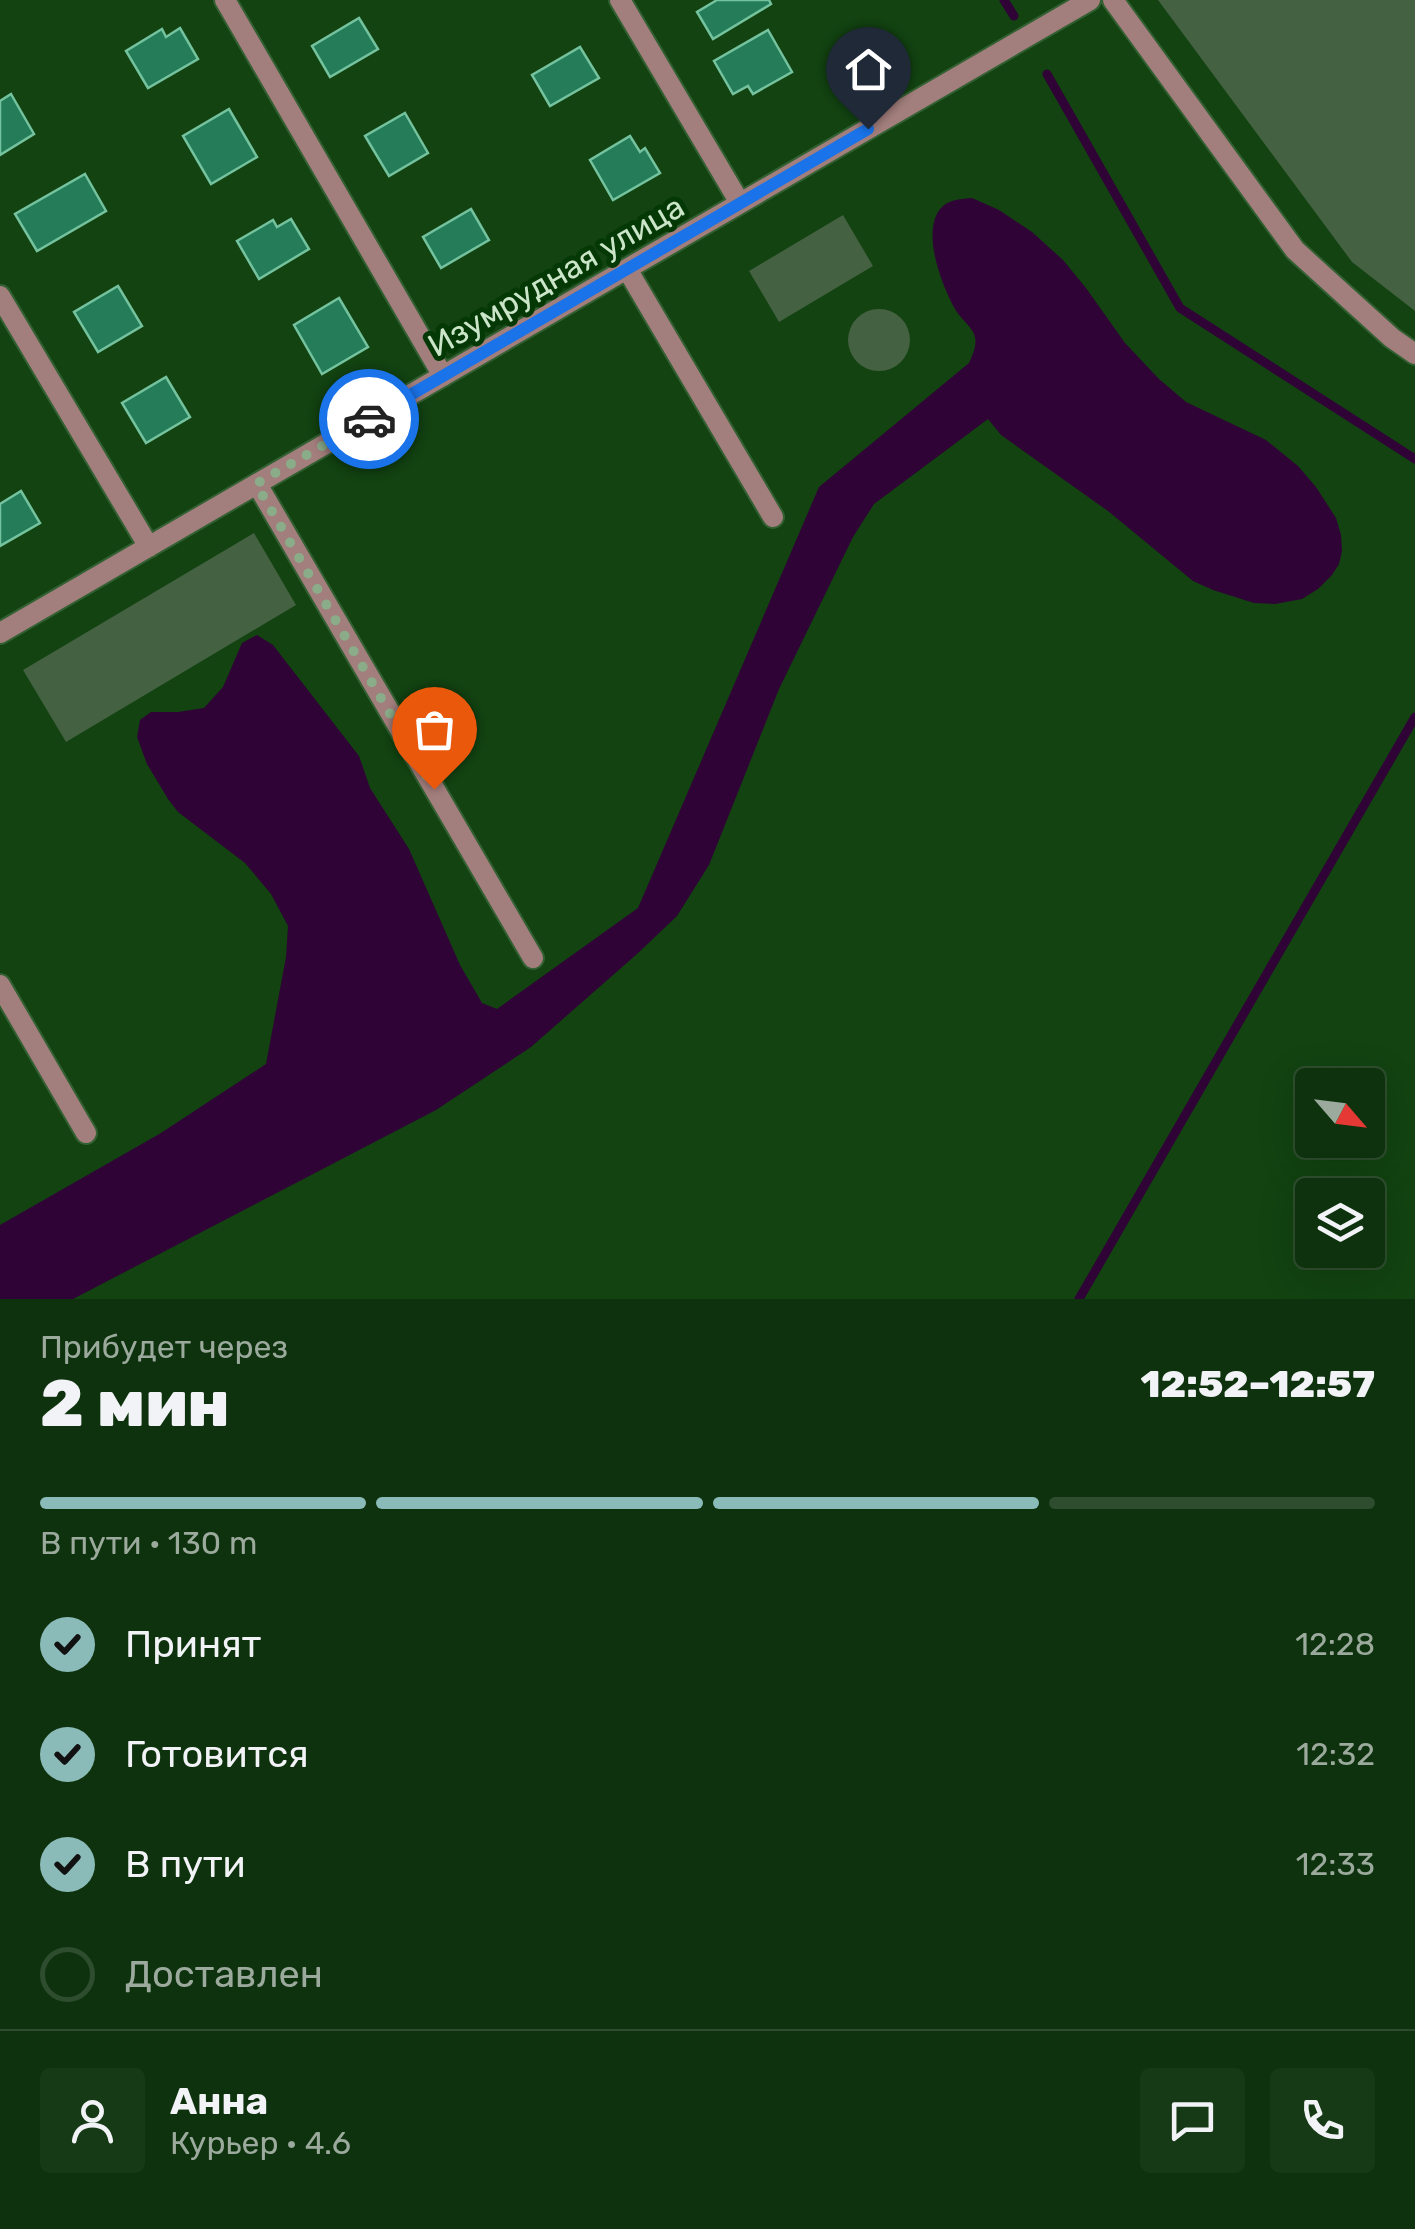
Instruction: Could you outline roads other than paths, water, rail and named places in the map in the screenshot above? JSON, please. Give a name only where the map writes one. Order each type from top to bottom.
[{"type":"street","points":[[224,0],[443,376]]},
{"type":"street","points":[[620,0],[740,204]]},
{"type":"street","name":"Изумрудная улица","points":[[0,633],[1090,0]]},
{"type":"street","points":[[1113,0],[1295,250],[1415,354]]},
{"type":"street","points":[[627,269],[773,518]]},
{"type":"street","points":[[0,296],[148,547]]},
{"type":"street","points":[[256,484],[534,958]]},
{"type":"street","points":[[0,985],[86,1133]]},
{"type":"waterway","points":[[1004,0],[1014,16]]},
{"type":"waterway","points":[[1047,74],[1180,308],[1415,459]]},
{"type":"waterway","points":[[1079,1299],[1415,717]]}]
